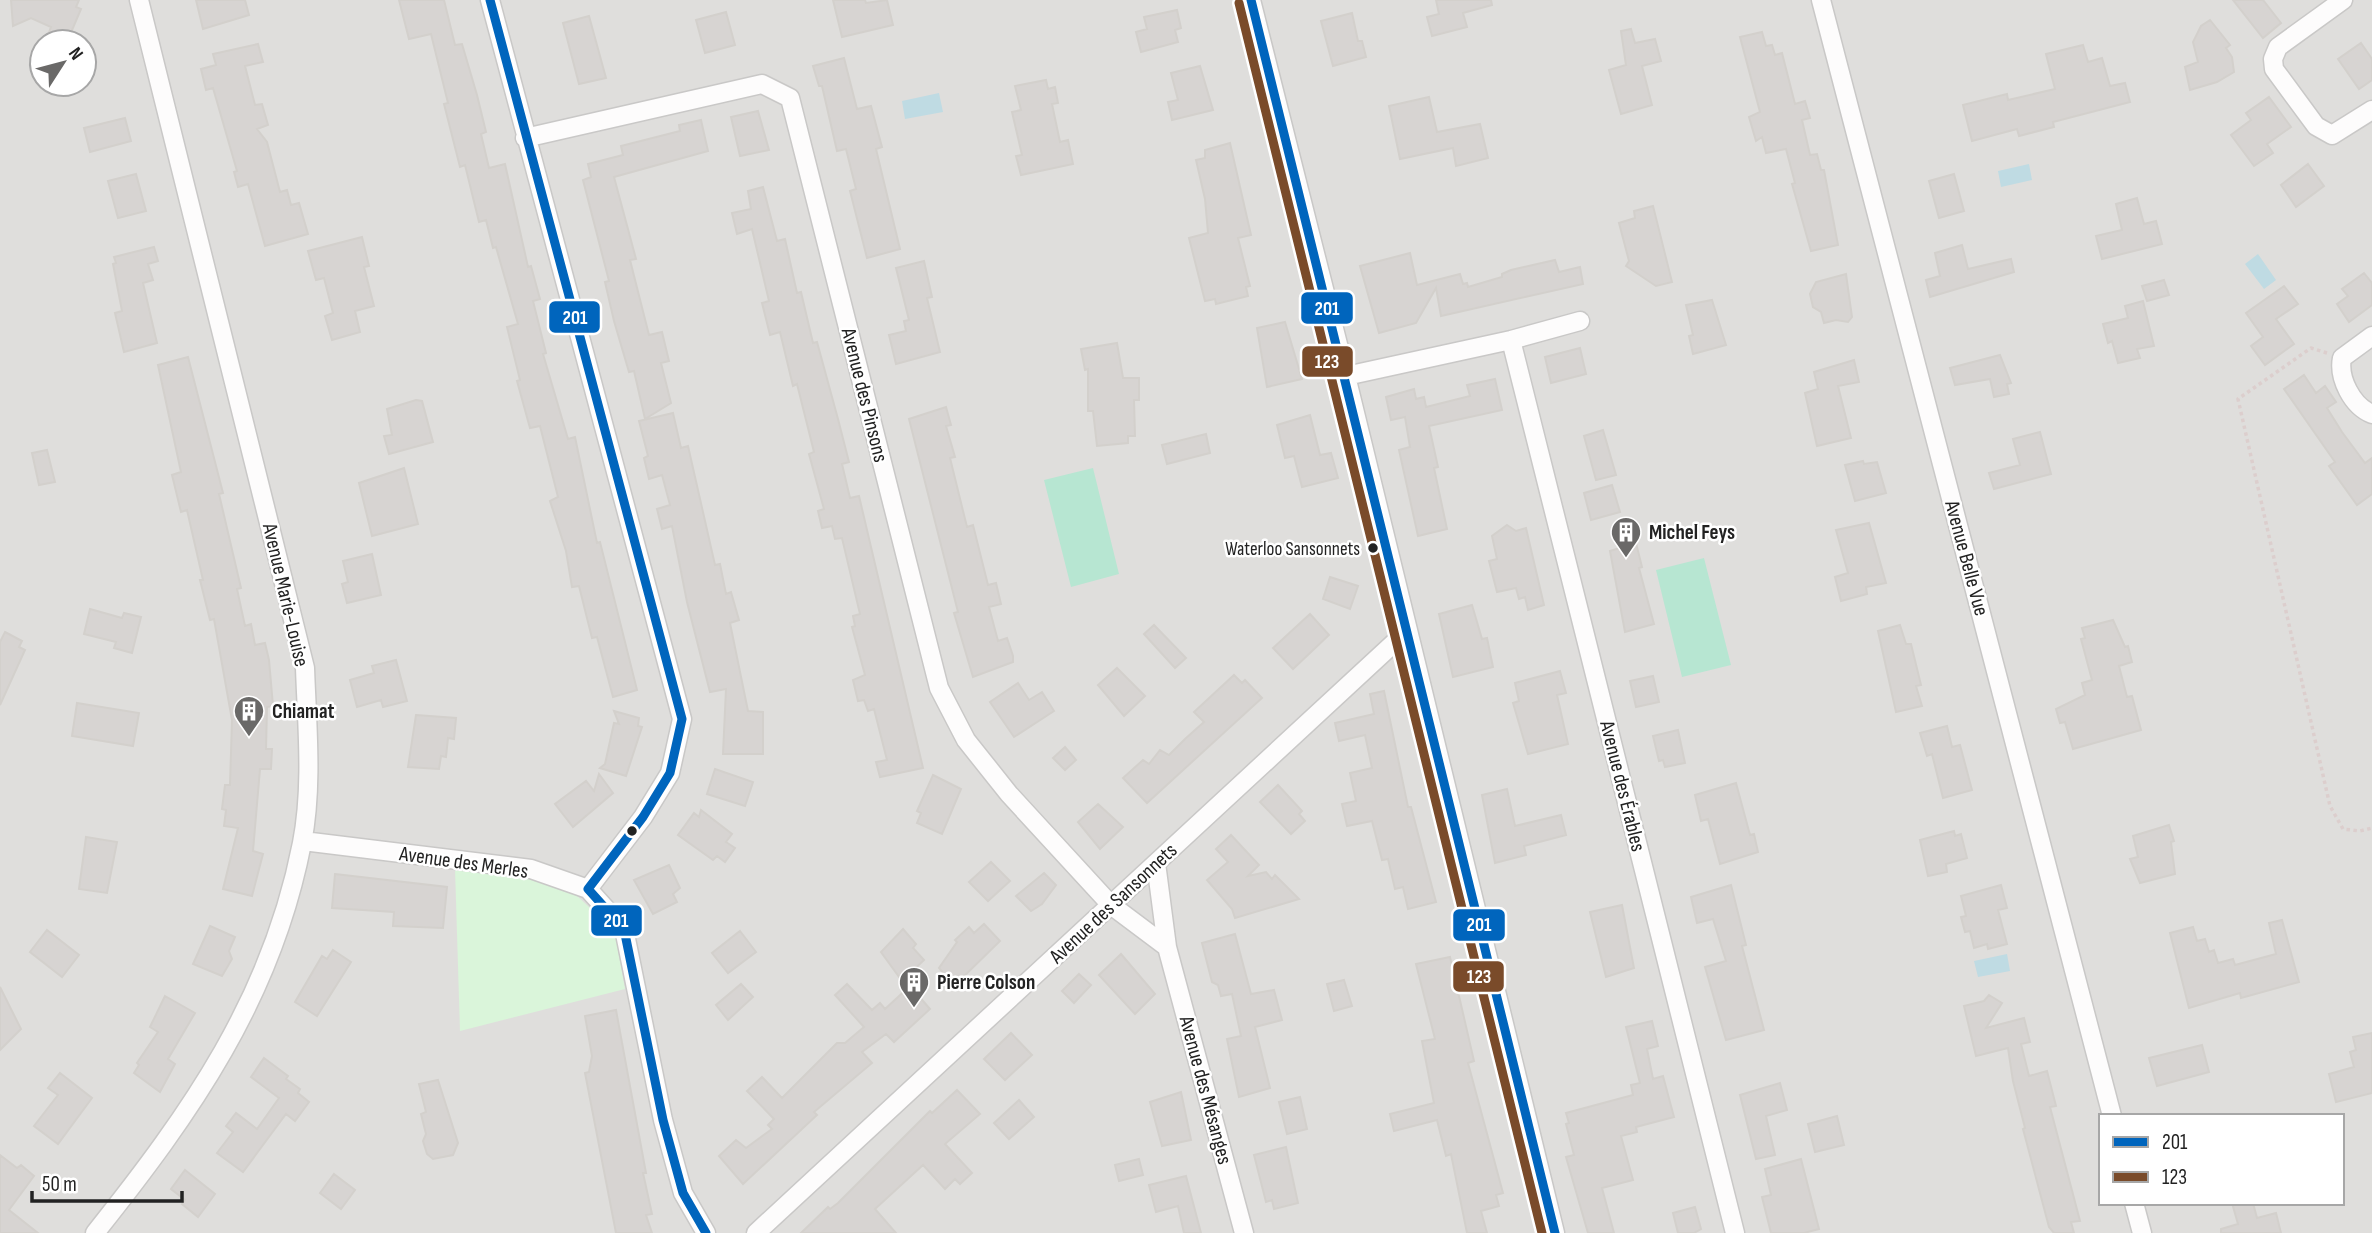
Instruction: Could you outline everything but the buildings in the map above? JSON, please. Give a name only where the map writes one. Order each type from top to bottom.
[{"type":"street","name":"Avenue Marie-Louise","points":[[95,1233],[210,1078],[247,1011],[280,933],[303,841],[307,762],[305,668],[139,0]]},
{"type":"street","points":[[490,0],[682,719],[670,773],[643,817],[588,889]]},
{"type":"street","points":[[1251,0],[1346,376],[1555,1233]]},
{"type":"street","name":"Avenue Belle Vue","points":[[1821,0],[2111,1114]]},
{"type":"street","points":[[2343,0],[2278,47],[2273,58],[2274,69],[2316,126],[2332,135],[2372,110]]},
{"type":"street","name":"Avenue des Pinsons","points":[[525,138],[762,84],[790,98],[939,688],[966,740],[1009,794],[1111,905]]},
{"type":"street","points":[[1346,376],[1511,340],[1580,321]]},
{"type":"street","points":[[2372,336],[2342,358],[2343,378],[2351,395],[2372,414]]},
{"type":"street","name":"Avenue des Érables","points":[[1511,340],[1735,1233]]},
{"type":"street","name":"Avenue des Sansonnets","points":[[756,1233],[1408,630]]},
{"type":"street","name":"Avenue des Merles","points":[[303,841],[531,869],[588,889],[624,929],[663,1120],[682,1193],[706,1233]]},
{"type":"street","name":"Avenue des Mésanges","points":[[1156,863],[1167,947],[1244,1233]]},
{"type":"street","points":[[1111,905],[1167,947]]},
{"type":"street","points":[[2135,1205],[2142,1233]]},
{"type":"path","points":[[2342,358],[2311,348],[2238,399],[2330,806],[2343,829],[2360,831],[2372,828]]},
{"type":"shaded area","points":[[0,0],[2372,0],[2372,1233],[0,1233]]},
{"type":"green space","points":[[1093,468],[1119,574],[1071,587],[1044,480]]},
{"type":"green space","points":[[1704,558],[1731,665],[1682,677],[1656,570]]},
{"type":"green space","points":[[455,868],[532,877],[576,895],[602,919],[616,939],[625,989],[460,1031]]},
{"type":"water","points":[[939,93],[943,112],[905,119],[902,101]]},
{"type":"water","points":[[2029,164],[2032,180],[2001,187],[1998,171]]},
{"type":"water","points":[[2258,254],[2276,280],[2264,289],[2245,264]]},
{"type":"water","points":[[2007,954],[2010,971],[1978,977],[1974,961]]},
{"type":"transit line","name":"201","points":[[490,0],[682,719],[670,773],[643,817],[588,889],[624,929],[663,1120],[683,1193],[706,1233]]},
{"type":"transit line","name":"201","points":[[1251,0],[1555,1233]]},
{"type":"transit line","name":"123","points":[[1239,3],[1542,1233]]},
{"type":"place","name":"Waterloo Sansonnets","points":[[1373,548]]},
{"type":"place","name":"Michel Feys","points":[[1626,559]]},
{"type":"place","name":"Chiamat","points":[[249,738]]},
{"type":"place","name":"Pierre Colson","points":[[914,1009]]}]
